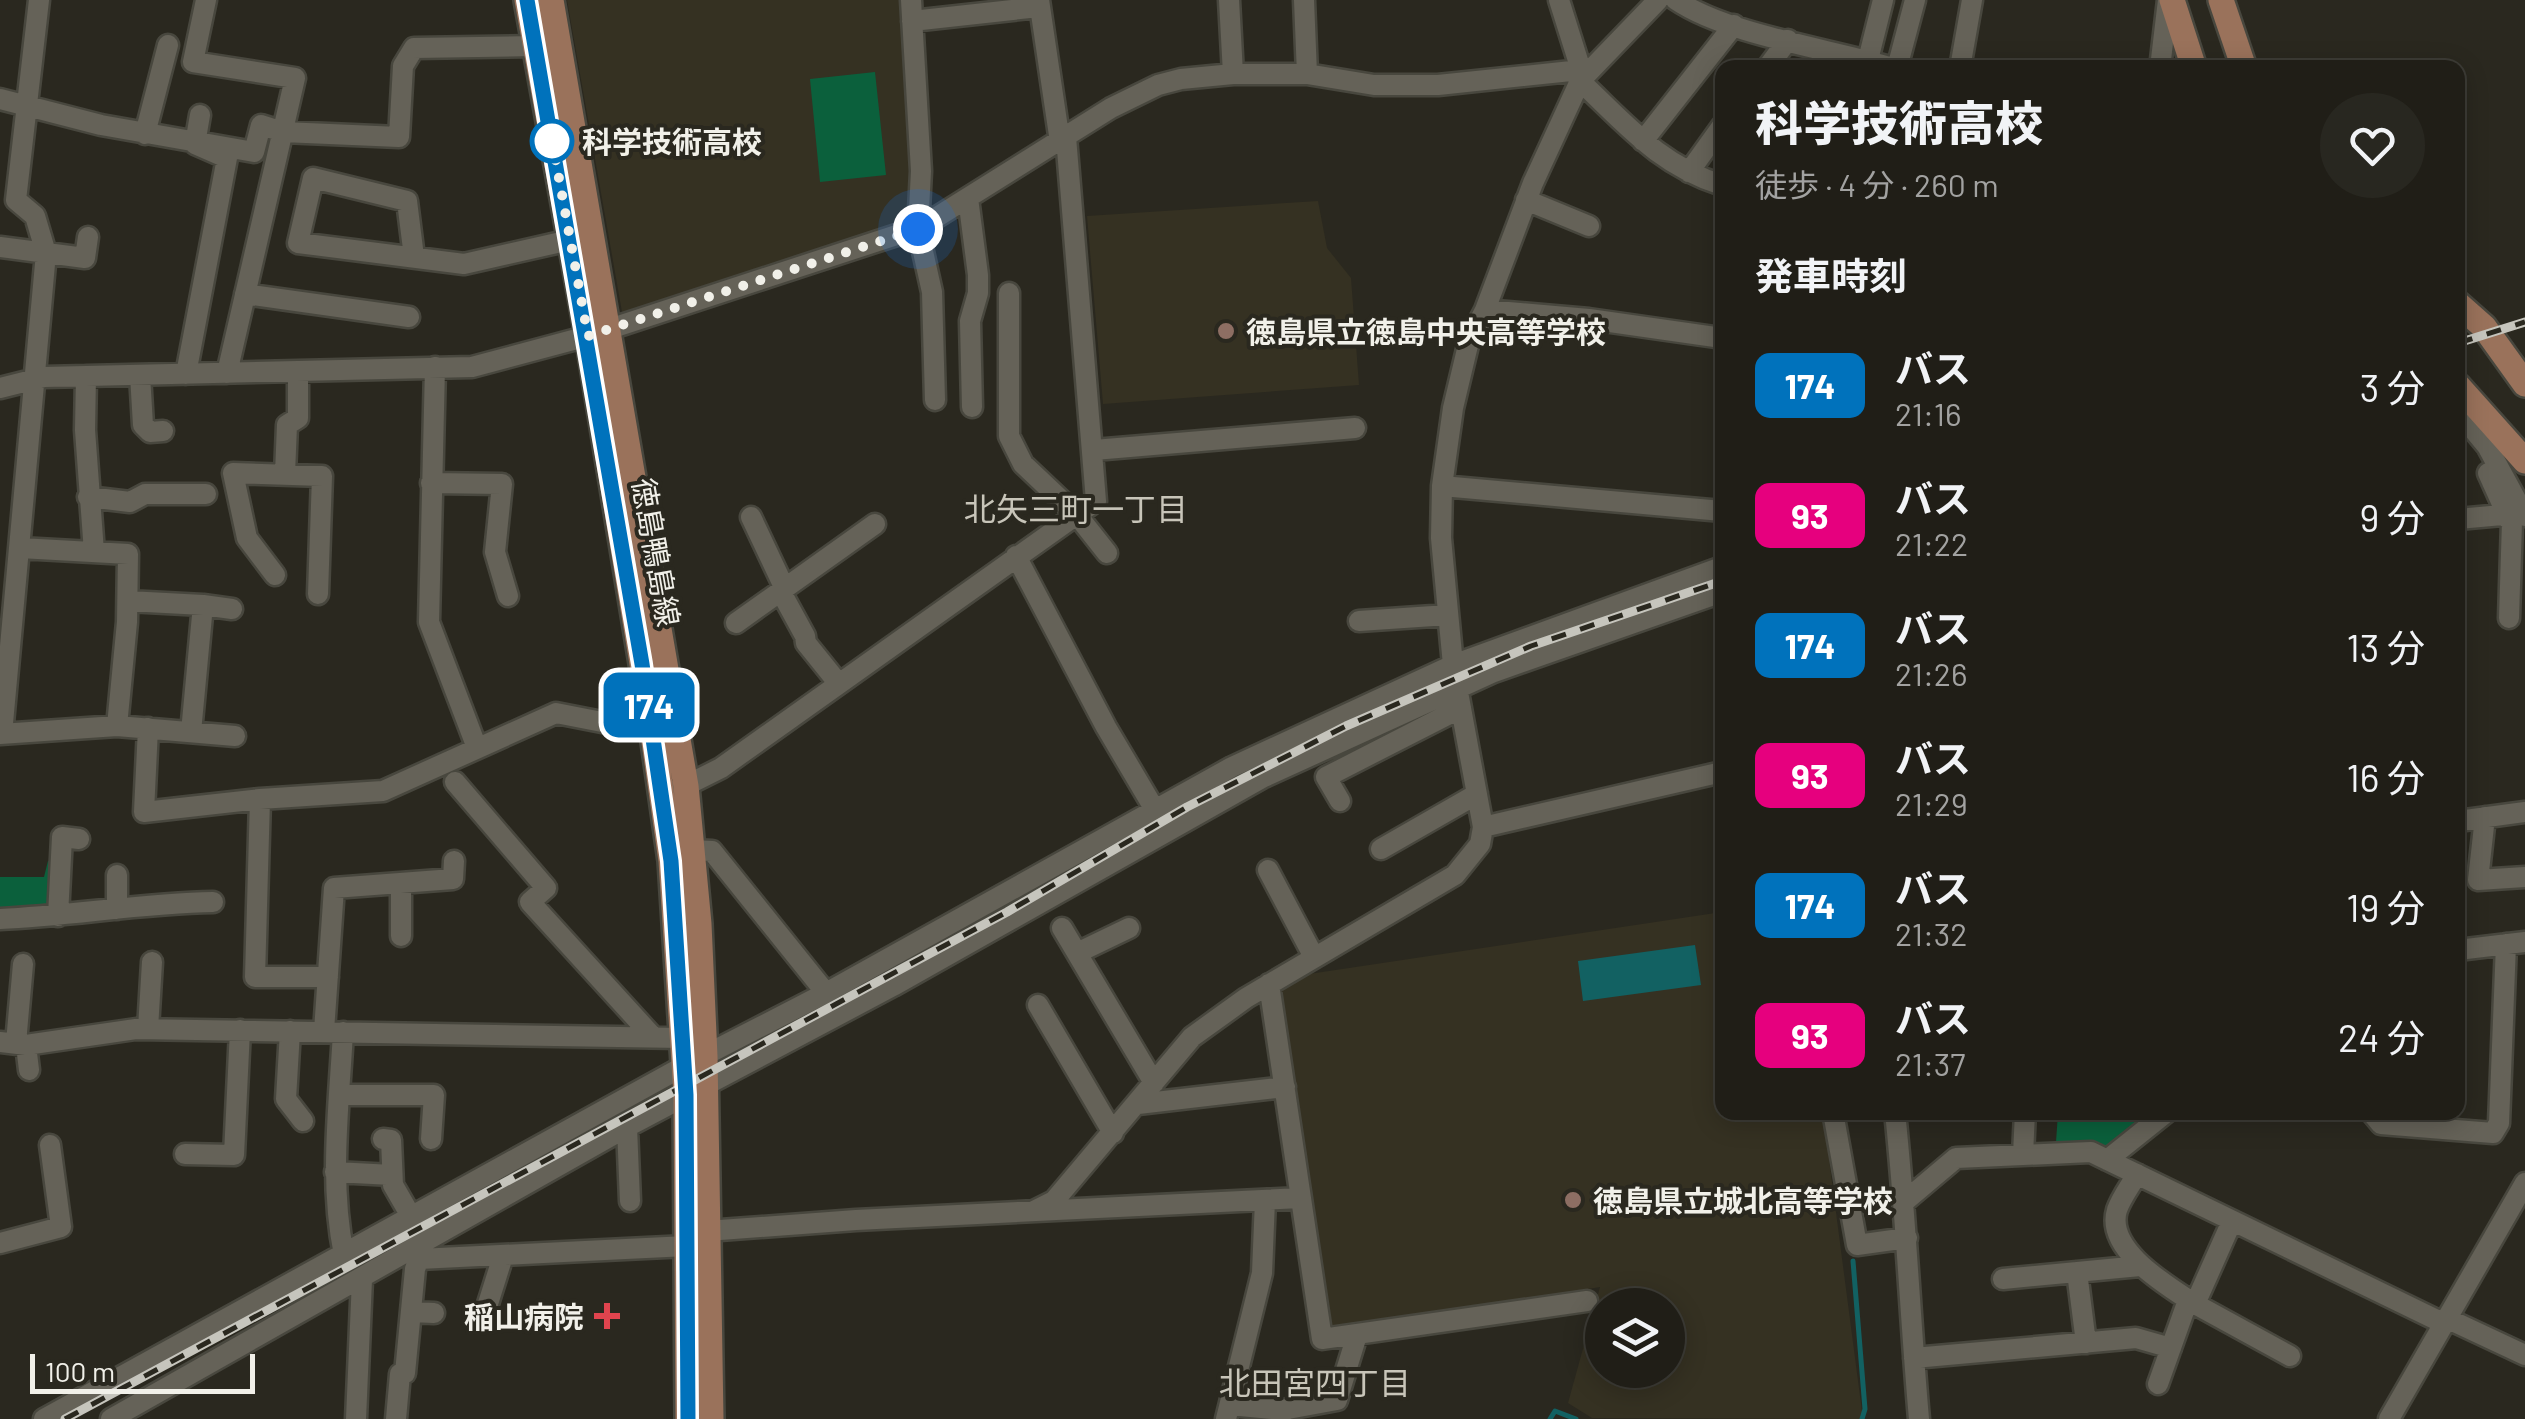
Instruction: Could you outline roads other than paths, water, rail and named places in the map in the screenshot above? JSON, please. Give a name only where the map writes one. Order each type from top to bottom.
[{"type":"main road","name":"徳島鴨島線","points":[[527,0],[570,240],[599,332],[674,791],[671,861],[682,1038],[694,1061]]},
{"type":"main road","name":"徳島鴨島線","points":[[552,0],[648,700],[694,850],[696,1090],[688,1419]]},
{"type":"main road","points":[[2170,0],[2191,60]]},
{"type":"main road","points":[[2221,0],[2241,60]]},
{"type":"main road","points":[[2465,294],[2496,320],[2525,356]]},
{"type":"main road","points":[[2465,310],[2484,327],[2525,384]]},
{"type":"main road","points":[[2465,394],[2525,461]]},
{"type":"main road","name":"徳島鴨島線","points":[[693,1237],[711,1419]]},
{"type":"street","points":[[40,0],[16,200],[35,216],[46,252],[20,548],[6,630],[1,734],[117,726],[235,736]]},
{"type":"street","points":[[206,0],[193,62],[295,78],[226,373]]},
{"type":"street","points":[[1230,0],[1234,74]]},
{"type":"street","points":[[1304,0],[1307,74]]},
{"type":"street","points":[[1558,0],[1584,73],[1655,153],[1715,181]]},
{"type":"street","points":[[1034,1211],[1054,1201],[1192,1037],[1269,984],[1455,874],[1480,844],[1483,827],[1452,665],[1441,538],[1442,486],[1452,408],[1469,342],[1526,200],[1584,73],[1661,0],[1788,40],[1831,60],[1868,60],[1883,0]]},
{"type":"street","points":[[1897,60],[1914,0]]},
{"type":"street","points":[[1961,60],[1972,0]]},
{"type":"street","points":[[2161,60],[2170,0]]},
{"type":"street","points":[[674,791],[722,768],[1096,502],[1063,139],[1039,4],[912,10],[920,171],[918,229],[932,292],[934,400]]},
{"type":"street","points":[[1643,141],[1734,25]]},
{"type":"street","points":[[1773,60],[1788,40]]},
{"type":"street","points":[[145,134],[168,46]]},
{"type":"street","points":[[0,99],[145,134],[254,152],[260,124],[283,132],[399,137],[404,66],[414,48],[535,46]]},
{"type":"street","points":[[0,388],[36,379],[86,376],[472,367],[599,332],[918,229],[1111,108],[1158,85],[1181,79],[1307,74],[1374,85],[1438,85],[1584,73]]},
{"type":"street","points":[[195,144],[200,115]]},
{"type":"street","points":[[1690,172],[1715,136]]},
{"type":"street","points":[[186,374],[227,158],[195,144]]},
{"type":"street","points":[[414,258],[407,201],[312,178],[298,243],[414,258],[464,264],[570,240]]},
{"type":"street","points":[[968,198],[978,275],[978,293],[970,321],[972,407]]},
{"type":"street","points":[[1526,200],[1589,226]]},
{"type":"street","points":[[0,205],[26,208]]},
{"type":"street","points":[[0,247],[85,258],[88,236]]},
{"type":"street","points":[[245,294],[408,317]]},
{"type":"street","points":[[1009,294],[1009,436],[1023,464],[1076,515],[1107,553]]},
{"type":"street","points":[[1485,310],[1589,319],[1715,337]]},
{"type":"street","points":[[436,367],[428,622],[478,748]]},
{"type":"street","points":[[285,474],[287,425],[298,418],[298,372]]},
{"type":"street","points":[[140,375],[143,425],[150,432],[163,431]]},
{"type":"street","points":[[86,376],[88,497],[94,552]]},
{"type":"street","points":[[1094,450],[1355,428]]},
{"type":"street","points":[[2465,428],[2502,504],[2516,519],[2510,618]]},
{"type":"street","points":[[275,575],[247,538],[233,473],[322,476],[318,594]]},
{"type":"street","points":[[430,482],[502,484],[495,552],[508,596]]},
{"type":"street","points":[[1442,486],[1715,510]]},
{"type":"street","points":[[88,497],[130,502],[145,494],[206,494]]},
{"type":"street","points":[[750,518],[806,643],[840,684]]},
{"type":"street","points":[[2465,519],[2516,519]]},
{"type":"street","points":[[736,623],[875,524]]},
{"type":"street","points":[[20,548],[128,554],[117,726]]},
{"type":"street","points":[[1016,556],[1154,810]]},
{"type":"street","points":[[44,1419],[1232,767],[1452,665],[1715,570]]},
{"type":"street","points":[[1340,801],[1326,778],[1460,699],[1494,672],[1715,594]]},
{"type":"street","points":[[128,601],[232,609]]},
{"type":"street","points":[[191,732],[203,605]]},
{"type":"street","points":[[1359,621],[1448,615]]},
{"type":"street","points":[[111,1419],[362,1279],[416,1254],[627,1126],[893,986],[1262,778],[1460,699]]},
{"type":"street","points":[[148,728],[144,812],[384,791],[556,713],[602,722],[648,700]]},
{"type":"street","points":[[1483,827],[1715,774]]},
{"type":"street","points":[[455,782],[546,888],[530,902],[653,1038]]},
{"type":"street","points":[[1382,849],[1477,794]]},
{"type":"street","points":[[260,799],[255,977],[328,977]]},
{"type":"street","points":[[2465,820],[2525,812]]},
{"type":"street","points":[[2485,818],[2478,880],[2525,877]]},
{"type":"street","points":[[58,916],[62,837],[79,839]]},
{"type":"street","points":[[694,850],[712,852],[826,993]]},
{"type":"street","points":[[344,1255],[336,1218],[339,1096],[328,977],[334,888],[452,879],[454,861]]},
{"type":"street","points":[[1268,870],[1314,958]]},
{"type":"street","points":[[117,875],[118,909]]},
{"type":"street","points":[[400,936],[401,883]]},
{"type":"street","points":[[0,920],[118,909],[167,911],[213,902]]},
{"type":"street","points":[[1062,928],[1154,1083]]},
{"type":"street","points":[[1077,953],[1129,928]]},
{"type":"street","points":[[2378,1120],[2381,1124],[2432,1120],[2493,1133],[2499,1122],[2516,943],[2465,949]]},
{"type":"street","points":[[148,1029],[152,962]]},
{"type":"street","points":[[23,964],[14,1043],[29,1070]]},
{"type":"street","points":[[1269,984],[1322,1339],[1585,1301]]},
{"type":"street","points":[[1038,1005],[1113,1133]]},
{"type":"street","points":[[14,1043],[148,1029],[682,1038]]},
{"type":"street","points":[[185,1154],[234,1155],[240,1030]]},
{"type":"street","points":[[290,1031],[286,1099],[302,1121]]},
{"type":"street","points":[[1138,1104],[1285,1086]]},
{"type":"street","points":[[339,1096],[434,1094],[432,1139]]},
{"type":"street","points":[[1835,1120],[1857,1245],[1907,1238]]},
{"type":"street","points":[[1896,1120],[1919,1419]]},
{"type":"street","points":[[2023,1154],[2025,1120]]},
{"type":"street","points":[[2107,1160],[2158,1120]]},
{"type":"street","points":[[627,1126],[630,1201]]},
{"type":"street","points":[[383,1138],[391,1140],[392,1176],[412,1218]]},
{"type":"street","points":[[0,1243],[61,1227],[50,1146]]},
{"type":"street","points":[[1904,1202],[1956,1158],[2092,1152],[2444,1321],[2525,1355]]},
{"type":"street","points":[[336,1172],[392,1176]]},
{"type":"street","points":[[2136,1174],[2117,1211],[2116,1229],[2140,1266],[2192,1302],[2290,1356]]},
{"type":"street","points":[[2389,1419],[2525,1182]]},
{"type":"street","points":[[416,1254],[503,1256],[1034,1211],[1300,1198]]},
{"type":"street","points":[[1266,1200],[1262,1273],[1228,1412],[1281,1415],[1337,1400],[1357,1334]]},
{"type":"street","points":[[2158,1384],[2171,1348],[2232,1221]]},
{"type":"street","points":[[396,1419],[412,1312],[416,1254]]},
{"type":"street","points":[[486,1310],[503,1256]]},
{"type":"street","points":[[2003,1279],[2140,1266]]},
{"type":"street","points":[[2078,1272],[2086,1343]]},
{"type":"street","points":[[356,1419],[362,1279]]},
{"type":"street","points":[[412,1312],[434,1313]]},
{"type":"street","points":[[1914,1358],[2136,1338],[2171,1348]]},
{"type":"water","points":[[1695,945],[1701,985],[1583,1001],[1578,961]]},
{"type":"waterway","points":[[1853,1261],[1865,1409],[1862,1419]]},
{"type":"waterway","points":[[1550,1419],[1555,1411],[1576,1419]]},
{"type":"railway","points":[[2465,341],[2525,322]]},
{"type":"railway","points":[[65,1419],[1007,912],[1187,807],[1346,726],[1531,646],[1715,583]]},
{"type":"place","name":"科学技術高校","points":[[552,141]]},
{"type":"place","name":"徳島県立徳島中央高等学校","points":[[1226,331]]},
{"type":"place","name":"徳島県立城北高等学校","points":[[1573,1200]]},
{"type":"place","name":"稲山病院","points":[[607,1316]]},
{"type":"district","name":"北矢三町一丁目","points":[[1076,508]]},
{"type":"district","name":"北田宮四丁目","points":[[1315,1382]]}]
